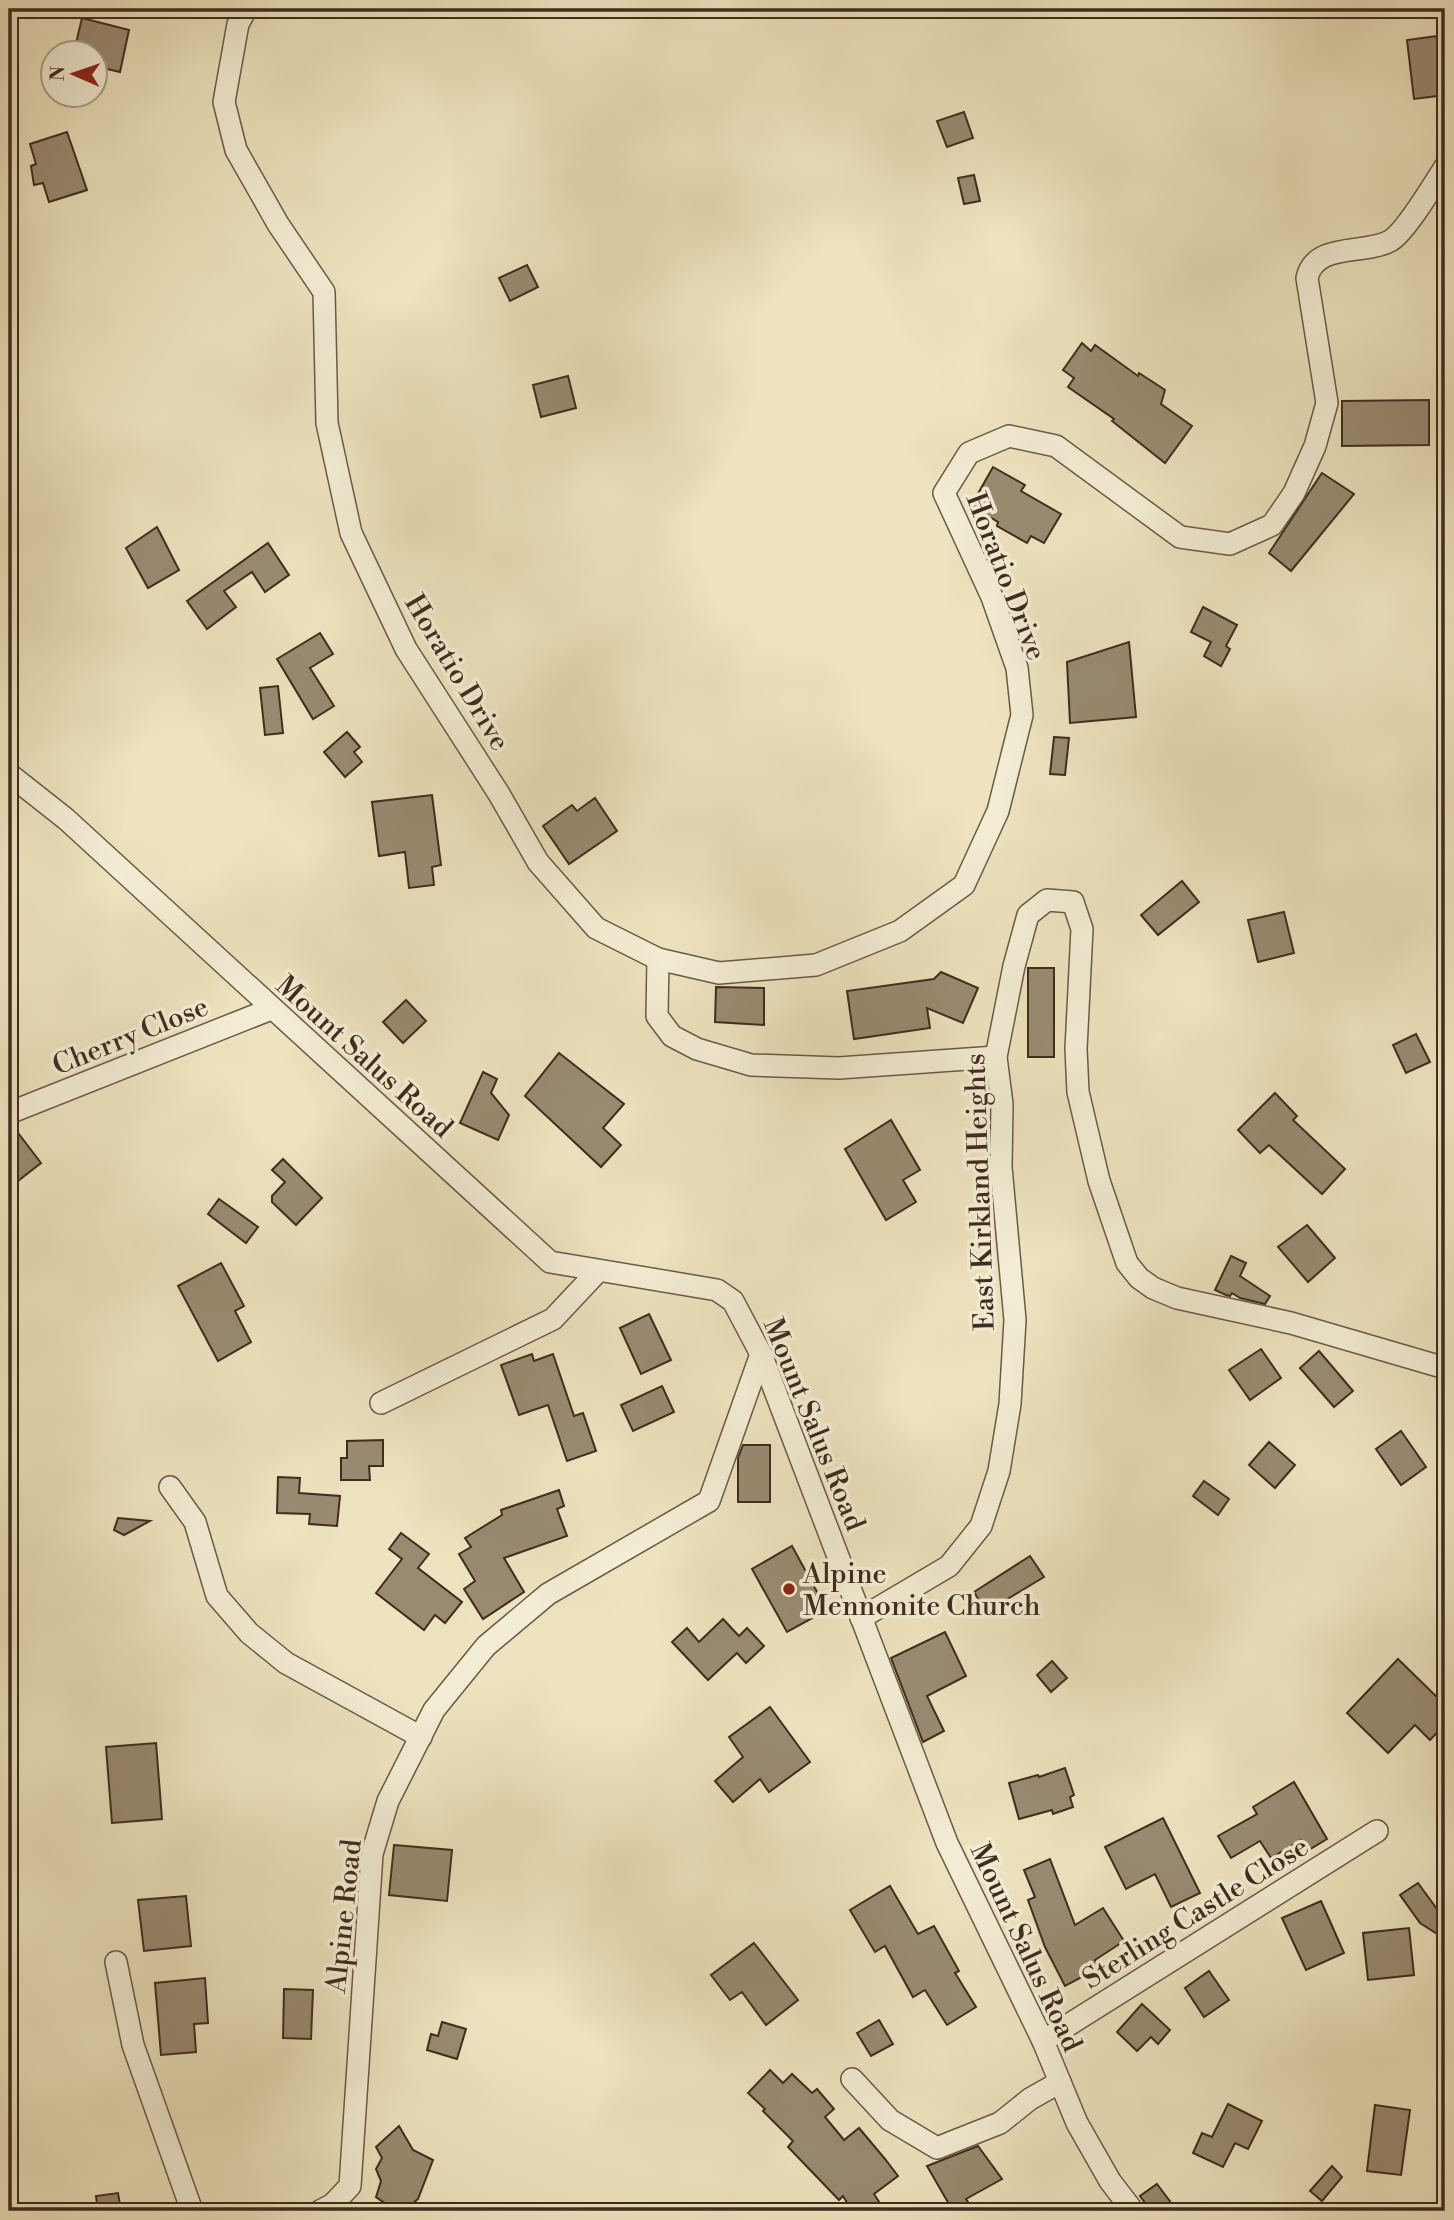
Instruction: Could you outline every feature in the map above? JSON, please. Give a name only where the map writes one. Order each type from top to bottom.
[{"type":"street","name":"Horatio Drive","points":[[246,9],[239,24],[224,102],[236,150],[278,224],[324,292],[327,423],[351,533],[406,649],[499,794],[538,862],[596,928],[658,960],[719,973],[816,965],[900,931],[964,885],[998,811],[1022,715],[1017,668],[992,597],[944,493],[969,453],[1009,436],[1056,446],[1180,537],[1230,544],[1272,526],[1294,493],[1310,458],[1327,403],[1307,278],[1309,268],[1320,257],[1390,241],[1401,232],[1445,167]]},
{"type":"street","name":"Mount Salus Road","points":[[9,775],[66,819],[550,1262],[717,1290],[733,1301],[761,1354],[947,1843],[1043,2041],[1077,2123],[1110,2181],[1133,2211]]},
{"type":"street","name":"East Kirkland Heights","points":[[861,1618],[949,1566],[981,1526],[999,1471],[1010,1404],[1015,1320],[1002,1167],[1002,1104],[996,1057],[1014,966],[1028,915],[1047,900],[1073,902],[1082,929],[1076,1049],[1078,1092],[1099,1181],[1127,1263],[1153,1288],[1177,1298],[1291,1323],[1445,1368]]},
{"type":"street","points":[[658,960],[657,1016],[672,1036],[708,1053],[751,1065],[839,1068],[996,1057]]},
{"type":"street","name":"Cherry Close","points":[[9,1113],[271,1009]]},
{"type":"street","points":[[381,1403],[554,1319],[597,1271]]},
{"type":"street","name":"Alpine Road","points":[[320,2211],[333,2204],[350,2186],[372,1854],[388,1801],[434,1710],[486,1646],[548,1594],[709,1501],[761,1354]]},
{"type":"street","points":[[170,1488],[195,1522],[217,1596],[250,1633],[285,1663],[421,1737]]},
{"type":"street","name":"Sterling Castle Close","points":[[1043,2041],[1377,1831]]},
{"type":"street","points":[[116,1962],[134,2045],[192,2211]]},
{"type":"street","points":[[852,2078],[890,2120],[937,2148],[1000,2123],[1030,2099],[1060,2082]]},
{"type":"building","points":[[82,18],[129,30],[120,72],[108,69],[108,38],[77,38]]},
{"type":"building","points":[[1445,35],[1445,95],[1414,99],[1407,40]]},
{"type":"building","points":[[964,112],[973,138],[947,147],[937,121]]},
{"type":"building","points":[[67,132],[87,190],[49,202],[43,183],[34,185],[31,166],[36,164],[30,144]]},
{"type":"building","points":[[974,175],[980,201],[964,204],[958,178]]},
{"type":"building","points":[[527,265],[538,287],[510,301],[499,278]]},
{"type":"building","points":[[1082,343],[1091,351],[1095,345],[1138,376],[1139,373],[1165,390],[1161,404],[1192,426],[1165,463],[1112,421],[1114,419],[1068,387],[1074,378],[1063,370]]},
{"type":"building","points":[[568,376],[576,408],[541,417],[533,385]]},
{"type":"building","points":[[1429,400],[1429,445],[1342,446],[1342,401]]},
{"type":"building","points":[[993,467],[1025,485],[1021,491],[1061,514],[1044,543],[1031,536],[1027,543],[997,526],[998,522],[971,506]]},
{"type":"building","points":[[1322,473],[1354,494],[1291,571],[1269,553]]},
{"type":"building","points":[[157,527],[179,570],[148,588],[126,548]]},
{"type":"building","points":[[268,543],[289,575],[265,592],[252,572],[224,591],[236,607],[207,629],[187,601]]},
{"type":"building","points":[[1203,607],[1237,625],[1226,646],[1230,649],[1221,666],[1204,656],[1211,642],[1191,632]]},
{"type":"building","points":[[320,633],[333,654],[310,668],[334,706],[313,719],[277,659]]},
{"type":"building","points":[[1129,642],[1136,717],[1070,723],[1067,662]]},
{"type":"building","points":[[278,686],[283,733],[265,735],[260,688]]},
{"type":"building","points":[[347,732],[360,747],[354,752],[362,762],[345,777],[324,752]]},
{"type":"building","points":[[1054,737],[1069,738],[1065,775],[1050,774]]},
{"type":"building","points":[[432,795],[441,865],[432,867],[434,885],[409,888],[405,852],[379,856],[372,802]]},
{"type":"building","points":[[595,798],[617,831],[569,864],[543,826],[572,805],[577,811]]},
{"type":"building","points":[[1182,881],[1199,902],[1158,935],[1141,915]]},
{"type":"building","points":[[1284,912],[1294,953],[1258,962],[1248,920]]},
{"type":"building","points":[[1028,968],[1054,968],[1054,1057],[1028,1057]]},
{"type":"building","points":[[941,972],[978,988],[963,1023],[927,1008],[930,1028],[854,1039],[847,991],[934,979]]},
{"type":"building","points":[[716,987],[764,988],[764,1025],[715,1022]]},
{"type":"building","points":[[406,1000],[426,1021],[403,1043],[383,1022]]},
{"type":"building","points":[[1416,1034],[1430,1062],[1406,1073],[1393,1045]]},
{"type":"building","points":[[559,1053],[624,1104],[603,1128],[621,1145],[601,1167],[525,1096]]},
{"type":"building","points":[[483,1072],[497,1079],[491,1093],[509,1115],[498,1140],[460,1123]]},
{"type":"building","points":[[1275,1093],[1297,1116],[1293,1120],[1345,1169],[1322,1194],[1269,1145],[1260,1153],[1238,1130]]},
{"type":"building","points":[[891,1120],[920,1170],[903,1180],[916,1202],[886,1220],[845,1149]]},
{"type":"building","points":[[12,1125],[41,1163],[9,1188],[9,1126]]},
{"type":"building","points":[[283,1159],[322,1198],[296,1225],[272,1202],[272,1196],[285,1182],[272,1170]]},
{"type":"building","points":[[219,1199],[258,1227],[246,1243],[208,1214]]},
{"type":"building","points":[[1307,1225],[1335,1258],[1308,1282],[1278,1247]]},
{"type":"building","points":[[1231,1256],[1246,1263],[1240,1276],[1270,1296],[1265,1304],[1215,1290]]},
{"type":"building","points":[[221,1263],[244,1306],[235,1311],[251,1342],[218,1361],[178,1286]]},
{"type":"building","points":[[649,1314],[671,1360],[641,1374],[620,1328]]},
{"type":"building","points":[[1261,1349],[1281,1378],[1250,1400],[1229,1370]]},
{"type":"building","points":[[1319,1351],[1353,1391],[1334,1407],[1300,1368]]},
{"type":"building","points":[[532,1354],[534,1361],[553,1354],[574,1416],[583,1413],[596,1451],[567,1461],[548,1405],[519,1415],[501,1365]]},
{"type":"building","points":[[662,1386],[674,1412],[633,1431],[621,1405]]},
{"type":"building","points":[[1401,1431],[1426,1467],[1401,1485],[1376,1449]]},
{"type":"building","points":[[383,1440],[383,1466],[369,1466],[370,1480],[341,1480],[341,1458],[347,1458],[347,1441]]},
{"type":"building","points":[[1269,1442],[1295,1465],[1275,1488],[1249,1465]]},
{"type":"building","points":[[743,1445],[770,1445],[770,1502],[738,1502],[738,1458]]},
{"type":"building","points":[[278,1477],[300,1478],[299,1493],[340,1496],[337,1526],[309,1524],[310,1514],[277,1513]]},
{"type":"building","points":[[1204,1481],[1229,1499],[1218,1515],[1193,1496]]},
{"type":"building","points":[[559,1490],[564,1506],[557,1509],[567,1536],[504,1558],[524,1592],[483,1619],[464,1589],[475,1581],[459,1554],[471,1547],[465,1538],[502,1515],[501,1510]]},
{"type":"building","points":[[118,1518],[150,1521],[124,1535],[114,1530]]},
{"type":"building","points":[[401,1533],[429,1554],[418,1568],[462,1602],[445,1623],[435,1615],[424,1630],[376,1593],[402,1559],[389,1549]]},
{"type":"building","name":"Alpine Mennonite Church","points":[[792,1546],[827,1610],[787,1632],[752,1569]]},
{"type":"building","points":[[1030,1556],[1044,1577],[986,1612],[974,1592]]},
{"type":"building","points":[[723,1619],[739,1636],[747,1628],[764,1646],[746,1663],[737,1653],[708,1680],[672,1642],[687,1628],[699,1642]]},
{"type":"building","points":[[945,1632],[966,1676],[927,1696],[944,1731],[923,1742],[891,1658]]},
{"type":"building","points":[[1398,1659],[1445,1705],[1445,1724],[1430,1740],[1415,1725],[1388,1753],[1347,1713]]},
{"type":"building","points":[[1052,1661],[1067,1678],[1051,1692],[1037,1675]]},
{"type":"building","points":[[770,1707],[810,1762],[769,1792],[760,1779],[733,1802],[715,1781],[743,1757],[729,1737]]},
{"type":"building","points":[[156,1743],[162,1819],[112,1823],[106,1747]]},
{"type":"building","points":[[1065,1768],[1074,1795],[1070,1797],[1073,1807],[1053,1814],[1052,1810],[1019,1819],[1009,1783]]},
{"type":"building","points":[[1294,1782],[1327,1839],[1307,1851],[1301,1840],[1271,1858],[1260,1841],[1231,1858],[1218,1836],[1257,1814],[1253,1807]]},
{"type":"building","points":[[1163,1818],[1200,1893],[1171,1907],[1155,1874],[1126,1889],[1105,1847]]},
{"type":"building","points":[[394,1845],[452,1850],[447,1901],[389,1895]]},
{"type":"building","points":[[1050,1859],[1075,1925],[1103,1908],[1124,1941],[1095,1960],[1099,1968],[1065,1986],[1045,1947],[1028,1900],[1035,1897],[1024,1870]]},
{"type":"building","points":[[1418,1883],[1445,1920],[1445,1939],[1420,1923],[1400,1895]]},
{"type":"building","points":[[890,1886],[918,1934],[934,1926],[959,1971],[955,1973],[976,2007],[947,2025],[925,1990],[913,1997],[885,1946],[875,1952],[850,1910]]},
{"type":"building","points":[[186,1896],[191,1946],[144,1951],[138,1900]]},
{"type":"building","points":[[1321,1901],[1344,1953],[1306,1970],[1282,1918]]},
{"type":"building","points":[[1409,1928],[1414,1975],[1368,1980],[1363,1933]]},
{"type":"building","points":[[754,1943],[798,2000],[766,2025],[742,1992],[730,2000],[711,1975]]},
{"type":"building","points":[[1209,1971],[1229,2000],[1204,2017],[1185,1988]]},
{"type":"building","points":[[205,1978],[208,2023],[194,2024],[196,2052],[161,2055],[155,1983]]},
{"type":"building","points":[[284,1989],[313,1990],[311,2039],[283,2038]]},
{"type":"building","points":[[1142,2004],[1170,2030],[1158,2044],[1151,2037],[1137,2051],[1117,2032]]},
{"type":"building","points":[[879,2020],[893,2044],[871,2056],[857,2033]]},
{"type":"building","points":[[442,2022],[466,2029],[457,2059],[427,2050],[431,2034],[438,2036]]},
{"type":"building","points":[[770,2070],[783,2083],[792,2074],[812,2093],[817,2089],[834,2109],[825,2117],[844,2140],[859,2128],[885,2159],[898,2176],[874,2194],[881,2205],[871,2211],[852,2211],[843,2196],[839,2200],[788,2147],[793,2141],[748,2093]]},
{"type":"building","points":[[1228,2104],[1262,2121],[1248,2149],[1235,2143],[1223,2167],[1193,2153],[1202,2133],[1212,2137]]},
{"type":"building","points":[[1375,2105],[1410,2110],[1401,2175],[1367,2171]]},
{"type":"building","points":[[399,2126],[413,2150],[433,2160],[418,2199],[404,2211],[396,2211],[376,2197],[381,2181],[376,2169],[382,2158],[376,2147]]},
{"type":"building","points":[[978,2146],[1002,2179],[966,2199],[974,2211],[953,2211],[927,2166]]},
{"type":"building","points":[[1332,2166],[1342,2177],[1322,2201],[1310,2191]]},
{"type":"building","points":[[1157,2184],[1172,2204],[1162,2211],[1151,2211],[1140,2196]]},
{"type":"building","points":[[118,2193],[121,2211],[98,2211],[96,2196]]},
{"type":"place","name":"Alpine Mennonite Church","points":[[789,1589]]}]
